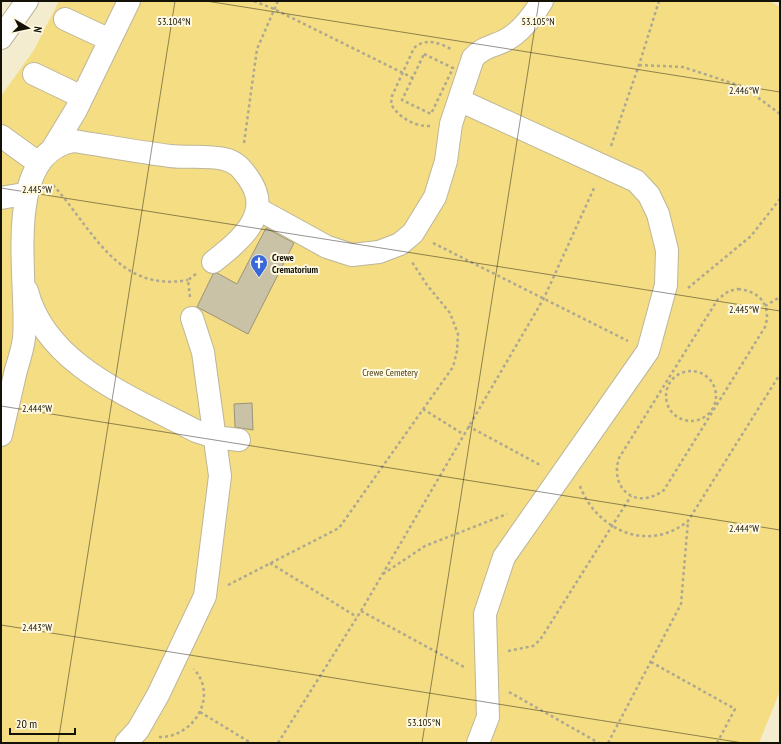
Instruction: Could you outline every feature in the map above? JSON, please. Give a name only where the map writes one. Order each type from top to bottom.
[{"type":"street","points":[[1,38],[27,1]]},
{"type":"street","points":[[53,148],[82,97],[129,1]]},
{"type":"street","points":[[258,209],[327,247],[352,254],[379,252],[407,238],[435,197],[446,161],[451,124],[473,58],[480,50],[506,40],[529,22],[542,1]]},
{"type":"street","points":[[65,19],[110,40]]},
{"type":"street","points":[[34,74],[82,97]]},
{"type":"street","points":[[457,106],[636,181],[649,195],[658,214],[667,250],[666,285],[648,351],[570,481],[504,557],[485,614],[488,717],[478,743]]},
{"type":"street","points":[[1,136],[35,164]]},
{"type":"street","points":[[1,436],[8,383],[24,338],[19,227],[24,194],[35,164],[53,148],[63,143],[74,141],[172,156],[225,159],[240,166],[252,182],[257,196],[258,209],[251,225],[239,239],[213,262]]},
{"type":"street","points":[[1,198],[24,194]]},
{"type":"street","points":[[21,266],[30,301],[43,328],[66,355],[88,372],[133,398],[196,431],[215,437],[239,440]]},
{"type":"street","points":[[132,736],[158,695],[205,596],[220,476],[203,352],[192,318]]},
{"type":"path","points":[[254,1],[274,9],[413,78]]},
{"type":"path","points":[[240,166],[257,49],[278,1]]},
{"type":"path","points":[[278,743],[357,618],[544,298],[603,166],[639,65],[659,1]]},
{"type":"path","points":[[457,53],[437,43],[428,41],[419,43],[414,48],[401,72],[392,96],[391,104],[400,116],[424,126],[433,125],[457,106]]},
{"type":"path","points":[[424,54],[453,68],[431,114],[402,100],[413,78],[424,54]]},
{"type":"path","points":[[639,65],[684,67],[744,87],[780,114]]},
{"type":"path","points":[[35,164],[71,205],[102,246],[129,272],[153,281],[178,282],[188,280],[213,262]]},
{"type":"path","points":[[688,289],[751,236],[780,199]]},
{"type":"path","points":[[407,238],[544,298],[648,351]]},
{"type":"path","points":[[205,596],[339,528],[453,367],[457,351],[458,334],[450,313],[427,286],[407,238]]},
{"type":"path","points":[[188,280],[192,318]]},
{"type":"path","points":[[738,288],[748,290],[756,294],[765,306],[768,319],[765,327],[664,490],[657,496],[649,499],[631,496],[619,484],[616,475],[616,466],[619,458],[668,383],[721,296],[738,288]]},
{"type":"path","points":[[765,306],[780,297]]},
{"type":"path","points":[[688,371],[703,374],[710,379],[714,390],[715,401],[713,409],[699,420],[682,420],[669,409],[666,400],[668,383],[673,377],[688,371]]},
{"type":"path","points":[[468,426],[570,481],[602,520],[611,526],[631,533],[648,536],[665,535],[677,530],[688,521],[780,374]]},
{"type":"path","points":[[423,409],[464,434]]},
{"type":"path","points":[[486,655],[533,646],[540,640],[631,496]]},
{"type":"path","points":[[382,575],[425,546],[514,511]]},
{"type":"path","points":[[608,743],[682,604],[688,521]]},
{"type":"path","points":[[270,563],[357,618]]},
{"type":"path","points":[[361,611],[487,679],[599,743]]},
{"type":"path","points":[[132,736],[167,737],[181,733],[192,724],[200,712],[203,699],[202,685],[197,673],[188,663],[176,656]]},
{"type":"path","points":[[651,662],[735,709],[717,743]]},
{"type":"path","points":[[200,712],[251,743]]},
{"type":"green space","name":"Crewe Cemetery","points":[[59,1],[770,1],[780,7],[780,691],[759,743],[1,743],[1,96],[34,50]]},
{"type":"building","name":"Crewe Crematorium","points":[[266,228],[294,243],[248,334],[197,307],[213,274],[217,273],[237,284]]},
{"type":"building","points":[[252,403],[253,430],[235,427],[234,404]]},
{"type":"place","name":"Crewe Crematorium","points":[[259,278]]}]
